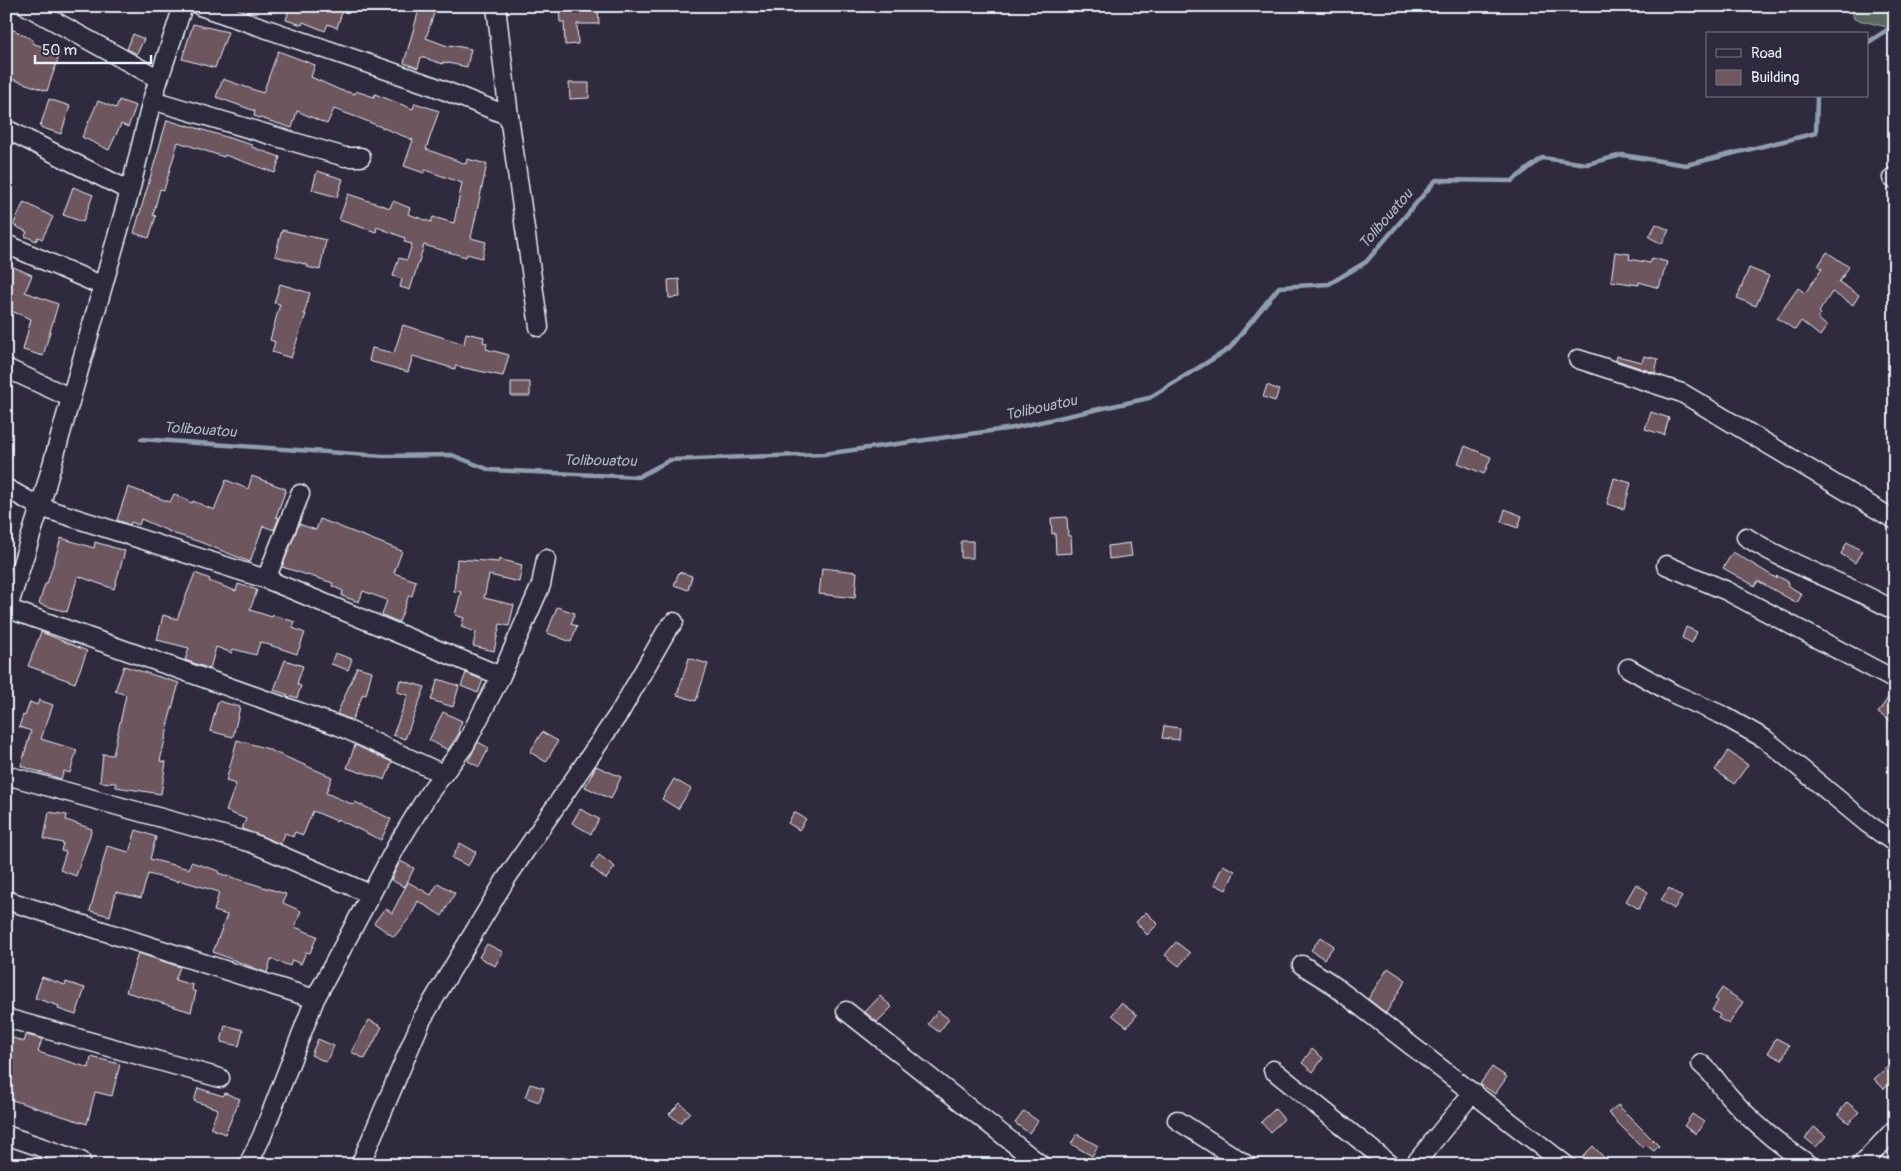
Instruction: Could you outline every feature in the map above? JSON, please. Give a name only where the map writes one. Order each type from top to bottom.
[{"type":"street","points":[[27,6],[159,79]]},
{"type":"street","points":[[182,6],[152,100],[104,286],[40,507],[7,610],[321,720],[443,774]]},
{"type":"street","points":[[200,6],[433,86],[509,116]]},
{"type":"street","points":[[496,6],[509,116],[539,327]]},
{"type":"street","points":[[152,100],[345,157],[361,157]]},
{"type":"street","points":[[6,128],[130,191]]},
{"type":"street","points":[[6,244],[104,286]]},
{"type":"street","points":[[1578,359],[1682,393],[1895,520]]},
{"type":"street","points":[[6,368],[71,398]]},
{"type":"street","points":[[6,488],[40,507],[266,579],[501,676]]},
{"type":"street","points":[[266,579],[300,494]]},
{"type":"street","points":[[1746,537],[1788,560],[1895,611]]},
{"type":"street","points":[[248,1165],[262,1136],[315,998],[370,894],[429,793],[465,745],[501,676],[541,585],[546,559]]},
{"type":"street","points":[[1666,565],[1727,591],[1895,680]]},
{"type":"street","points":[[360,1165],[422,1019],[506,879],[620,712],[667,630],[674,622]]},
{"type":"street","points":[[1628,668],[1674,694],[1722,715],[1765,739],[1868,824],[1895,843]]},
{"type":"street","points":[[6,775],[252,843],[370,894]]},
{"type":"street","points":[[6,900],[315,998]]},
{"type":"street","points":[[1302,965],[1329,982],[1566,1165]]},
{"type":"street","points":[[846,1011],[1041,1165]]},
{"type":"street","points":[[6,1018],[220,1078]]},
{"type":"street","points":[[1701,1064],[1712,1073],[1730,1097],[1780,1146],[1810,1165]]},
{"type":"street","points":[[1273,1070],[1392,1165]]},
{"type":"street","points":[[1414,1165],[1473,1092]]},
{"type":"street","points":[[1177,1120],[1247,1165]]},
{"type":"street","points":[[1861,1165],[1895,1129]]},
{"type":"street","points":[[6,1135],[80,1161]]},
{"type":"shaded area","points":[[1851,6],[1895,6],[1895,29],[1854,19]]},
{"type":"building","points":[[290,6],[306,10],[307,6],[344,6],[337,28],[328,24],[325,31],[303,22],[302,25],[286,20]]},
{"type":"building","points":[[420,6],[435,10],[426,38],[450,47],[450,45],[471,49],[467,67],[443,62],[443,64],[421,57],[418,68],[404,63]]},
{"type":"building","points":[[598,6],[599,24],[577,24],[578,44],[565,45],[564,22],[560,22],[559,8]]},
{"type":"building","points":[[193,24],[228,32],[215,68],[182,59]]},
{"type":"building","points":[[6,26],[33,40],[32,43],[60,53],[47,91],[6,77]]},
{"type":"building","points":[[133,34],[144,39],[137,54],[127,49]]},
{"type":"building","points":[[278,51],[315,65],[311,77],[340,90],[355,94],[356,91],[374,97],[375,94],[413,109],[415,103],[439,111],[426,149],[466,164],[467,159],[487,164],[471,238],[486,242],[482,258],[467,254],[466,257],[424,245],[410,290],[400,287],[402,279],[393,276],[399,258],[407,260],[412,244],[404,242],[405,238],[377,227],[376,232],[339,220],[348,194],[390,208],[393,201],[410,208],[408,214],[431,222],[433,217],[454,223],[462,183],[425,170],[424,173],[404,166],[413,140],[334,109],[327,124],[297,111],[292,128],[254,116],[255,111],[216,97],[223,79],[263,93]]},
{"type":"building","points":[[569,83],[589,83],[589,98],[570,99]]},
{"type":"building","points":[[49,99],[70,106],[61,134],[40,127]]},
{"type":"building","points":[[119,100],[136,106],[128,127],[121,124],[109,150],[82,137],[98,101],[116,108]]},
{"type":"building","points":[[167,120],[252,145],[252,147],[280,157],[275,173],[225,155],[224,157],[178,142],[164,190],[160,189],[153,215],[156,216],[149,238],[134,233]]},
{"type":"building","points":[[317,171],[343,179],[337,197],[312,190]]},
{"type":"building","points":[[73,187],[93,195],[83,222],[63,215]]},
{"type":"building","points":[[24,202],[53,217],[42,239],[38,237],[36,241],[25,236],[27,232],[13,225]]},
{"type":"building","points":[[1656,224],[1669,230],[1662,244],[1649,237]]},
{"type":"building","points":[[282,230],[326,240],[320,270],[275,256]]},
{"type":"building","points":[[1615,252],[1630,254],[1629,259],[1650,263],[1652,258],[1667,262],[1659,288],[1639,282],[1639,285],[1611,281]]},
{"type":"building","points":[[1827,252],[1849,267],[1839,282],[1859,295],[1853,305],[1832,292],[1817,318],[1827,326],[1820,336],[1801,321],[1795,330],[1777,318],[1798,288],[1805,293],[1822,269],[1818,266]]},
{"type":"building","points":[[9,265],[32,275],[25,292],[58,304],[43,356],[23,350],[31,319],[6,309],[6,273]]},
{"type":"building","points":[[1749,268],[1769,276],[1756,306],[1737,298]]},
{"type":"building","points":[[679,279],[680,297],[669,298],[668,280]]},
{"type":"building","points":[[280,284],[310,293],[304,314],[306,314],[291,358],[272,352],[275,342],[270,340],[280,304],[274,303]]},
{"type":"building","points":[[403,325],[464,344],[466,333],[484,337],[483,342],[487,343],[486,349],[509,355],[503,376],[455,366],[455,369],[413,356],[408,372],[369,361],[372,348],[394,353]]},
{"type":"building","points":[[1617,356],[1642,362],[1644,356],[1658,359],[1655,373],[1616,360]]},
{"type":"building","points":[[511,382],[530,382],[530,396],[511,396]]},
{"type":"building","points":[[1267,385],[1279,390],[1275,401],[1263,397]]},
{"type":"building","points":[[1651,412],[1669,418],[1664,435],[1645,429]]},
{"type":"building","points":[[1465,446],[1491,457],[1484,474],[1458,463]]},
{"type":"building","points":[[252,476],[286,489],[276,517],[279,518],[274,530],[263,526],[250,562],[141,519],[139,525],[131,522],[130,525],[117,520],[128,487],[170,502],[174,494],[192,503],[193,501],[214,510],[226,480],[248,489]]},
{"type":"building","points":[[1614,478],[1631,483],[1624,509],[1607,504]]},
{"type":"building","points":[[1505,509],[1522,516],[1518,528],[1501,522]]},
{"type":"building","points":[[1067,517],[1068,536],[1071,536],[1072,553],[1056,554],[1055,533],[1052,534],[1051,518]]},
{"type":"building","points":[[320,519],[402,551],[394,573],[416,581],[412,596],[409,595],[399,622],[382,615],[387,600],[363,591],[359,602],[342,596],[343,591],[332,586],[333,583],[282,567],[299,524],[316,530]]},
{"type":"building","points":[[61,538],[94,548],[95,542],[125,551],[114,589],[78,576],[67,612],[39,604]]},
{"type":"building","points":[[961,541],[973,541],[973,558],[961,558]]},
{"type":"building","points":[[1847,542],[1862,551],[1855,563],[1841,554]]},
{"type":"building","points":[[1130,543],[1132,556],[1109,559],[1108,546]]},
{"type":"building","points":[[1733,552],[1776,578],[1777,576],[1789,582],[1787,585],[1802,594],[1797,603],[1758,581],[1755,586],[1723,568]]},
{"type":"building","points":[[457,559],[499,562],[499,559],[522,565],[519,582],[489,575],[484,598],[514,605],[509,626],[500,624],[494,651],[473,646],[476,632],[461,627],[464,618],[455,615],[461,592],[454,591]]},
{"type":"building","points":[[822,568],[857,572],[855,598],[819,594]]},
{"type":"building","points":[[679,572],[692,576],[688,590],[674,585]]},
{"type":"building","points":[[195,573],[210,579],[209,581],[236,591],[238,584],[257,590],[250,610],[295,622],[293,628],[305,633],[297,654],[260,642],[256,655],[233,649],[232,653],[216,647],[210,669],[185,660],[189,648],[157,640],[163,615],[177,619]]},
{"type":"building","points":[[557,607],[575,613],[571,624],[577,626],[571,642],[547,633]]},
{"type":"building","points":[[1686,627],[1697,632],[1692,643],[1682,638]]},
{"type":"building","points":[[41,632],[87,651],[75,683],[28,666]]},
{"type":"building","points":[[335,653],[352,659],[348,670],[331,664]]},
{"type":"building","points":[[689,658],[708,664],[696,701],[677,695]]},
{"type":"building","points":[[285,660],[303,666],[297,684],[301,686],[297,698],[274,690]]},
{"type":"building","points":[[124,666],[179,683],[160,761],[166,762],[161,794],[116,787],[116,783],[100,782],[103,754],[113,755],[126,695],[115,691]]},
{"type":"building","points":[[357,667],[372,671],[366,695],[363,694],[352,720],[337,714]]},
{"type":"building","points":[[466,673],[483,680],[478,693],[461,686]]},
{"type":"building","points":[[438,679],[459,686],[453,707],[431,700]]},
{"type":"building","points":[[400,680],[425,687],[405,739],[393,735],[408,695],[397,692]]},
{"type":"building","points":[[1893,690],[1895,691],[1895,724],[1878,713]]},
{"type":"building","points":[[39,700],[53,705],[41,739],[77,750],[70,773],[64,771],[61,779],[21,766],[31,731],[19,727],[30,702],[37,705]]},
{"type":"building","points":[[218,701],[240,707],[233,737],[210,731]]},
{"type":"building","points":[[443,712],[462,721],[458,731],[460,732],[448,750],[429,740]]},
{"type":"building","points":[[1164,726],[1180,728],[1179,740],[1162,738]]},
{"type":"building","points":[[542,732],[558,741],[546,762],[530,752]]},
{"type":"building","points":[[237,740],[265,748],[332,777],[326,793],[354,805],[355,802],[391,819],[381,840],[337,819],[337,821],[313,811],[303,835],[295,832],[293,837],[285,833],[281,844],[242,829],[246,819],[226,811],[236,784],[226,781]]},
{"type":"building","points":[[478,742],[489,748],[479,767],[468,761]]},
{"type":"building","points":[[355,745],[392,762],[385,780],[347,768]]},
{"type":"building","points":[[1728,751],[1748,765],[1734,784],[1715,770]]},
{"type":"building","points":[[596,766],[621,777],[611,799],[585,787]]},
{"type":"building","points":[[674,779],[691,789],[678,809],[662,799]]},
{"type":"building","points":[[580,809],[599,819],[591,834],[572,823]]},
{"type":"building","points":[[49,812],[67,815],[66,820],[92,829],[76,876],[60,870],[66,852],[61,851],[63,843],[44,839]]},
{"type":"building","points":[[794,812],[806,819],[799,830],[788,823]]},
{"type":"building","points":[[136,830],[156,837],[150,859],[189,869],[191,862],[219,871],[218,873],[286,894],[283,903],[301,911],[295,927],[317,936],[310,953],[306,952],[301,964],[292,960],[290,966],[271,959],[267,973],[213,952],[227,915],[214,911],[219,892],[179,880],[179,882],[148,874],[141,898],[116,892],[110,916],[90,911],[107,846],[129,852]]},
{"type":"building","points":[[460,843],[476,852],[468,866],[452,858]]},
{"type":"building","points":[[599,855],[615,867],[606,879],[591,867]]},
{"type":"building","points":[[400,861],[414,868],[405,887],[391,880]]},
{"type":"building","points":[[1223,865],[1235,871],[1226,890],[1214,884]]},
{"type":"building","points":[[408,882],[431,895],[438,883],[455,893],[442,916],[418,901],[411,916],[394,937],[374,923],[385,908],[392,913]]},
{"type":"building","points":[[1636,884],[1648,892],[1639,909],[1626,901]]},
{"type":"building","points":[[1669,888],[1682,897],[1674,909],[1661,900]]},
{"type":"building","points":[[1146,912],[1158,924],[1147,935],[1136,922]]},
{"type":"building","points":[[1321,937],[1334,946],[1324,959],[1311,950]]},
{"type":"building","points":[[1176,942],[1190,953],[1179,966],[1165,955]]},
{"type":"building","points":[[487,944],[503,952],[495,966],[479,957]]},
{"type":"building","points":[[138,953],[180,967],[175,980],[193,985],[192,990],[196,992],[191,1012],[126,992]]},
{"type":"building","points":[[1388,968],[1406,980],[1386,1013],[1368,999]]},
{"type":"building","points":[[42,977],[65,985],[66,982],[85,988],[76,1015],[58,1009],[59,1006],[35,998]]},
{"type":"building","points":[[1722,988],[1743,1002],[1729,1024],[1718,1018],[1720,1015],[1712,1010],[1718,1001],[1715,999]]},
{"type":"building","points":[[880,996],[892,1007],[877,1022],[865,1012]]},
{"type":"building","points":[[1121,1003],[1137,1015],[1127,1027],[1112,1015]]},
{"type":"building","points":[[938,1011],[949,1019],[939,1032],[928,1024]]},
{"type":"building","points":[[369,1020],[382,1027],[365,1059],[351,1052]]},
{"type":"building","points":[[225,1025],[243,1030],[239,1046],[221,1042]]},
{"type":"building","points":[[6,1035],[24,1042],[26,1035],[42,1039],[38,1052],[89,1068],[91,1057],[120,1064],[112,1096],[95,1092],[87,1124],[6,1098]]},
{"type":"building","points":[[1776,1038],[1789,1045],[1782,1060],[1768,1053]]},
{"type":"building","points":[[318,1039],[334,1046],[326,1062],[311,1055]]},
{"type":"building","points":[[1312,1049],[1323,1058],[1313,1072],[1302,1063]]},
{"type":"building","points":[[1895,1060],[1895,1079],[1884,1089],[1874,1079]]},
{"type":"building","points":[[1492,1067],[1507,1077],[1495,1094],[1480,1084]]},
{"type":"building","points":[[530,1084],[544,1088],[539,1102],[525,1097]]},
{"type":"building","points":[[198,1088],[223,1096],[225,1093],[240,1099],[225,1134],[210,1128],[218,1109],[194,1101]]},
{"type":"building","points":[[1847,1102],[1859,1112],[1849,1123],[1838,1114]]},
{"type":"building","points":[[680,1103],[690,1112],[680,1123],[669,1114]]},
{"type":"building","points":[[1618,1105],[1659,1146],[1654,1151],[1646,1145],[1643,1148],[1608,1113]]},
{"type":"building","points":[[1275,1109],[1284,1119],[1270,1132],[1261,1122]]},
{"type":"building","points":[[1024,1111],[1038,1121],[1029,1133],[1015,1123]]},
{"type":"building","points":[[1692,1114],[1704,1122],[1696,1134],[1684,1126]]},
{"type":"building","points":[[1814,1127],[1826,1136],[1816,1147],[1805,1138]]},
{"type":"building","points":[[1077,1134],[1098,1146],[1092,1156],[1071,1144]]},
{"type":"building","points":[[1593,1146],[1611,1165],[1594,1165],[1583,1156]]},
{"type":"waterway","name":"Tolibouatou","points":[[1868,42],[1895,25]]},
{"type":"waterway","name":"Tolibouatou","points":[[141,439],[383,456],[452,455],[490,470],[638,477],[670,460],[824,454],[1013,428],[1149,398],[1229,349],[1279,287],[1329,284],[1366,262],[1436,180],[1512,181],[1542,158],[1587,164],[1622,155],[1686,165],[1816,133],[1817,98]]}]
